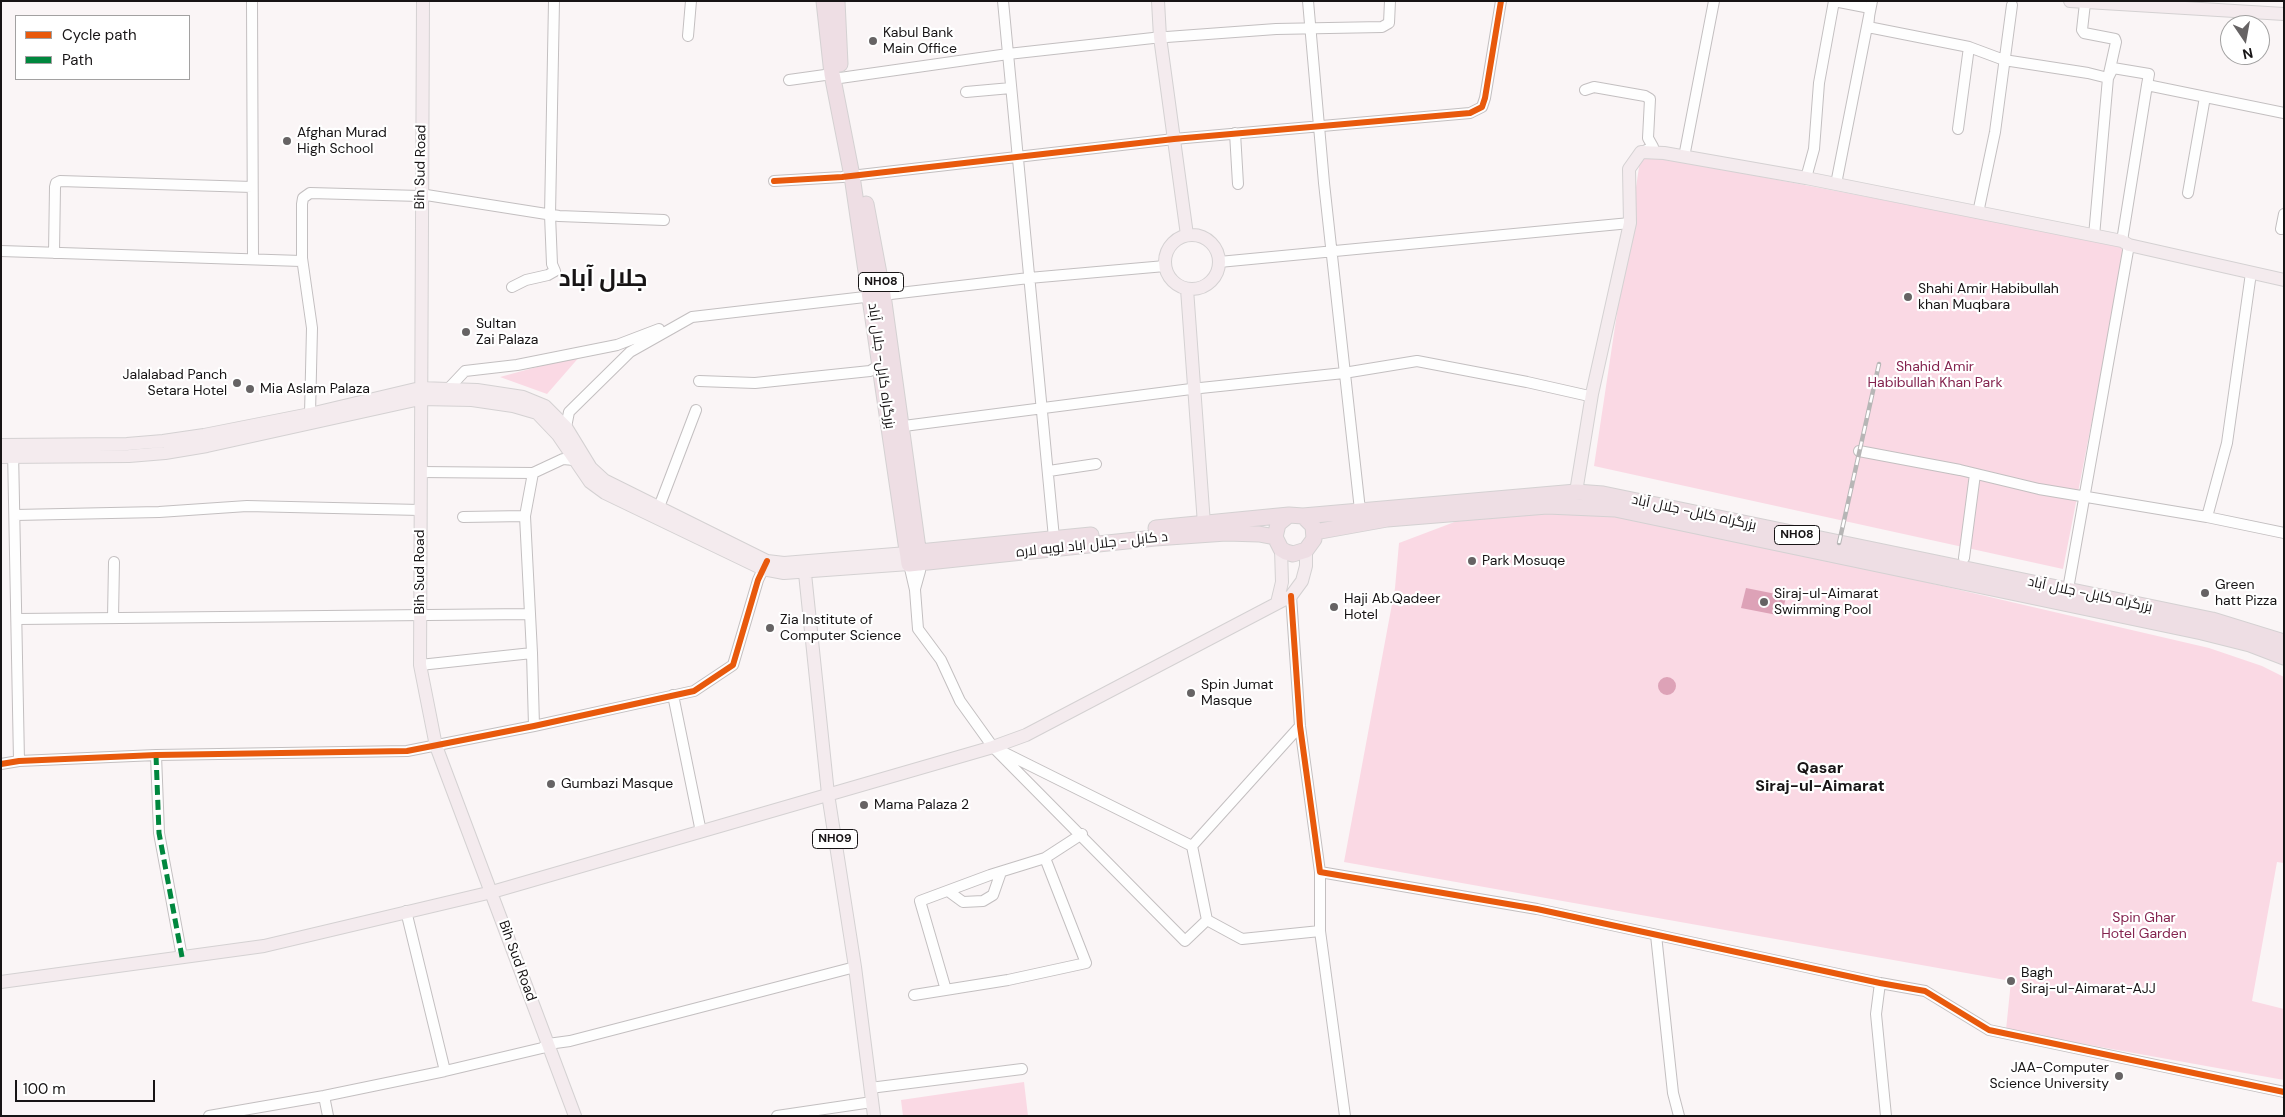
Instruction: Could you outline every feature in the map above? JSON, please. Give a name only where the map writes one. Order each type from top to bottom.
[{"type":"highway","name":"بزرگراه کابل- جلال آباد","points":[[824,1],[836,77],[856,175],[877,296],[914,558],[1054,538],[1576,492],[1602,494],[2067,597],[2250,644],[2284,657]]},
{"type":"highway","name":"بزرگراه کابل- جلال آباد","points":[[836,77],[837,1]]},
{"type":"highway","name":"بزرگراه کابل- جلال آباد","points":[[877,296],[880,365],[896,427]]},
{"type":"highway","name":"بزرگراه کابل- جلال آباد","points":[[1314,532],[1387,519],[1547,506],[1592,506],[2067,597],[2212,620],[2284,642]]},
{"type":"highway","points":[[1296,516],[1313,526],[1314,532],[1311,546],[1306,550],[1293,554],[1278,543],[1278,524],[1296,516]]},
{"type":"highway","name":"د کابل - جلال اباد لویه لاره","points":[[914,558],[1226,534],[1259,534],[1278,543]]},
{"type":"main road","name":"Bih Sud Road","points":[[423,1],[420,194],[420,665],[436,746],[575,1116]]},
{"type":"main road","points":[[1158,1],[1160,37],[1187,235]]},
{"type":"main road","points":[[2070,1],[2159,4],[2284,14]]},
{"type":"main road","points":[[1576,492],[1592,394],[1630,222],[1629,169],[1641,152],[1664,153],[1806,178],[2094,236],[2284,280]]},
{"type":"main road","points":[[1187,235],[1197,235],[1206,238],[1218,253],[1219,262],[1217,272],[1212,281],[1203,287],[1188,289],[1172,281],[1165,266],[1165,256],[1170,246],[1177,239],[1187,235]]},
{"type":"main road","points":[[1188,289],[1204,524]]},
{"type":"main road","points":[[7,451],[163,441],[204,435],[448,388],[477,390],[536,401],[553,412],[574,460],[590,482],[606,493],[784,573],[805,566],[914,558]]},
{"type":"main road","points":[[7,451],[129,456],[165,453],[207,446],[420,393],[472,400],[525,408],[537,413],[562,431],[604,480],[765,565]]},
{"type":"main road","points":[[1277,603],[1282,582],[1278,543]]},
{"type":"main road","points":[[1,982],[264,946],[492,892],[993,747],[1026,734],[1291,596],[1302,581],[1306,566],[1306,550]]},
{"type":"main road","name":"NH09","points":[[805,566],[828,794],[855,968],[874,1116]]},
{"type":"street","points":[[252,1],[253,259]]},
{"type":"street","points":[[512,287],[526,280],[548,275],[555,271],[552,264],[550,215],[554,1]]},
{"type":"street","points":[[688,36],[691,1]]},
{"type":"street","points":[[1003,1],[1054,538]]},
{"type":"street","points":[[1308,1],[1331,250],[1360,510]]},
{"type":"street","points":[[790,80],[836,77],[1008,54],[1160,37],[1276,29],[1382,27],[1388,23],[1390,1]]},
{"type":"street","points":[[774,181],[856,175],[1018,155],[1235,133],[1470,113],[1482,107],[1501,1]]},
{"type":"street","points":[[1684,157],[1714,1]]},
{"type":"street","points":[[1806,178],[1814,149],[1819,83],[1834,1],[1870,8],[1868,27]]},
{"type":"street","points":[[1836,184],[1872,1]]},
{"type":"street","points":[[2085,3],[2082,30],[2084,33],[2115,39],[2108,78],[2094,236]]},
{"type":"street","points":[[1978,213],[1995,132],[2012,4]]},
{"type":"street","points":[[1868,27],[1969,47],[2004,60],[2088,73],[2108,78]]},
{"type":"street","points":[[1958,129],[1969,47]]},
{"type":"street","points":[[2067,597],[2086,497],[2125,243],[2148,74],[2113,68],[2108,78]]},
{"type":"street","points":[[2147,85],[2284,113]]},
{"type":"street","points":[[1585,90],[1594,87],[1645,96],[1650,99],[1648,138],[1653,147],[1641,152]]},
{"type":"street","points":[[966,92],[1011,88]]},
{"type":"street","points":[[2188,194],[2204,97]]},
{"type":"street","points":[[1235,133],[1238,184]]},
{"type":"street","points":[[54,252],[56,182],[252,187]]},
{"type":"street","points":[[310,414],[312,328],[302,258],[302,204],[303,198],[310,193],[420,196],[420,194],[550,215],[664,220]]},
{"type":"street","points":[[2281,229],[2284,214]]},
{"type":"street","points":[[1219,262],[1630,222]]},
{"type":"street","points":[[1,251],[301,261],[302,258]]},
{"type":"street","points":[[448,388],[465,371],[517,365],[617,345],[692,317],[1029,278],[1165,266]]},
{"type":"street","points":[[2207,518],[2227,443],[2251,273]]},
{"type":"street","points":[[562,431],[569,412],[630,352],[692,317]]},
{"type":"street","points":[[896,427],[1194,388],[1344,373],[1417,361],[1589,396],[1592,394]]},
{"type":"street","points":[[699,381],[755,383],[870,371],[880,365]]},
{"type":"street","points":[[659,508],[696,410]]},
{"type":"street","points":[[7,451],[15,515],[19,761]]},
{"type":"street","points":[[1859,451],[2086,497],[2207,518],[2284,534]]},
{"type":"street","points":[[420,472],[534,473],[563,459],[574,460]]},
{"type":"street","points":[[1048,471],[1096,464]]},
{"type":"street","points":[[534,473],[525,516],[534,726]]},
{"type":"street","points":[[1964,558],[1975,474]]},
{"type":"street","points":[[15,515],[159,512],[247,506],[420,510]]},
{"type":"street","points":[[463,517],[525,516]]},
{"type":"street","points":[[914,558],[920,571],[915,590],[918,629],[941,660],[960,701],[993,747],[1082,834],[1185,941],[1207,920]]},
{"type":"street","points":[[113,618],[114,562]]},
{"type":"street","points":[[1,764],[19,761],[156,756],[407,751],[534,726],[694,691],[733,665],[765,565]]},
{"type":"street","points":[[1291,596],[1300,726],[1320,872],[1320,930],[1345,1116]]},
{"type":"street","points":[[18,619],[530,614]]},
{"type":"street","points":[[420,665],[532,653]]},
{"type":"street","points":[[673,696],[701,832]]},
{"type":"street","points":[[1192,846],[1300,726]]},
{"type":"street","points":[[993,747],[1192,846]]},
{"type":"street","points":[[156,756],[158,833],[182,957]]},
{"type":"street","points":[[946,990],[920,901],[1045,858],[1082,834]]},
{"type":"street","points":[[1192,846],[1207,920]]},
{"type":"street","points":[[914,995],[1008,980],[1086,963],[1045,858]]},
{"type":"street","points":[[948,891],[963,902],[983,901],[993,895],[1001,872]]},
{"type":"street","points":[[1320,872],[1537,909],[1925,991],[1988,1030],[2284,1092]]},
{"type":"street","points":[[406,911],[445,1071]]},
{"type":"street","points":[[1207,920],[1242,939],[1320,930]]},
{"type":"street","points":[[1656,935],[1672,1094],[1679,1116]]},
{"type":"street","points":[[209,1116],[324,1096],[445,1071],[855,968]]},
{"type":"street","points":[[1880,983],[1876,1014],[1886,1116]]},
{"type":"street","points":[[870,1088],[1022,1069]]},
{"type":"street","points":[[324,1096],[328,1116]]},
{"type":"street","points":[[777,1116],[872,1102]]},
{"type":"green space","name":"Shahid Amir Habibullah Khan Park","points":[[1641,154],[2126,246],[2063,569],[1594,466]]},
{"type":"green space","points":[[581,355],[547,394],[500,377]]},
{"type":"green space","name":"Spin Ghar Hotel Garden","points":[[1533,512],[1622,515],[1749,541],[2209,648],[2262,666],[2284,677],[2284,863],[2277,862],[2252,1001],[2284,1009],[2284,1080],[2006,1030],[2011,981],[1344,862],[1395,588],[1399,543],[1473,515]]},
{"type":"green space","points":[[1024,1082],[1028,1116],[903,1116],[901,1100]]},
{"type":"shaded area","name":"Siraj-ul-Aimarat Swimming Pool","points":[[1746,588],[1786,596],[1782,616],[1741,608]]},
{"type":"shaded area","points":[[1663,677],[1671,677],[1676,682],[1674,693],[1663,695],[1658,690],[1658,682]]},
{"type":"railway","points":[[1839,543],[1879,364]]},
{"type":"marked path","points":[[156,755],[159,833],[182,957]]},
{"type":"cycle path","points":[[774,181],[842,177],[1174,139],[1470,113],[1482,107],[1485,98],[1501,1]]},
{"type":"cycle path","points":[[1,764],[19,761],[156,755],[407,751],[534,726],[694,691],[733,665],[758,580],[767,561]]},
{"type":"cycle path","points":[[1291,596],[1300,726],[1320,872],[1537,909],[1925,991],[1989,1030],[2284,1092]]},
{"type":"place","name":"Kabul Bank Main Office","points":[[873,41]]},
{"type":"place","name":"Afghan Murad High School","points":[[287,141]]},
{"type":"place","name":"Shahi Amir Habibullah khan Muqbara","points":[[1908,297]]},
{"type":"place","name":"Sultan Zai Palaza","points":[[466,332]]},
{"type":"place","name":"Jalalabad Panch Setara Hotel","points":[[237,383]]},
{"type":"place","name":"Mia Aslam Palaza","points":[[250,389]]},
{"type":"place","name":"Park Mosuqe","points":[[1472,561]]},
{"type":"place","name":"Green hatt Pizza","points":[[2205,593]]},
{"type":"place","name":"Siraj-ul-Aimarat Swimming Pool","points":[[1764,602]]},
{"type":"place","name":"Haji Ab.Qadeer Hotel","points":[[1334,607]]},
{"type":"place","name":"Zia Institute of Computer Science","points":[[770,628]]},
{"type":"place","name":"Spin Jumat Masque","points":[[1191,693]]},
{"type":"place","name":"Gumbazi Masque","points":[[551,784]]},
{"type":"place","name":"Mama Palaza 2","points":[[864,805]]},
{"type":"place","name":"Bagh Siraj-ul-Aimarat-AJJ","points":[[2011,981]]},
{"type":"place","name":"JAA-Computer Science University","points":[[2119,1076]]},
{"type":"district","name":"جلال آباد","points":[[603,280]]},
{"type":"district","name":"Qasar Siraj-ul-Aimarat","points":[[1820,778]]}]
